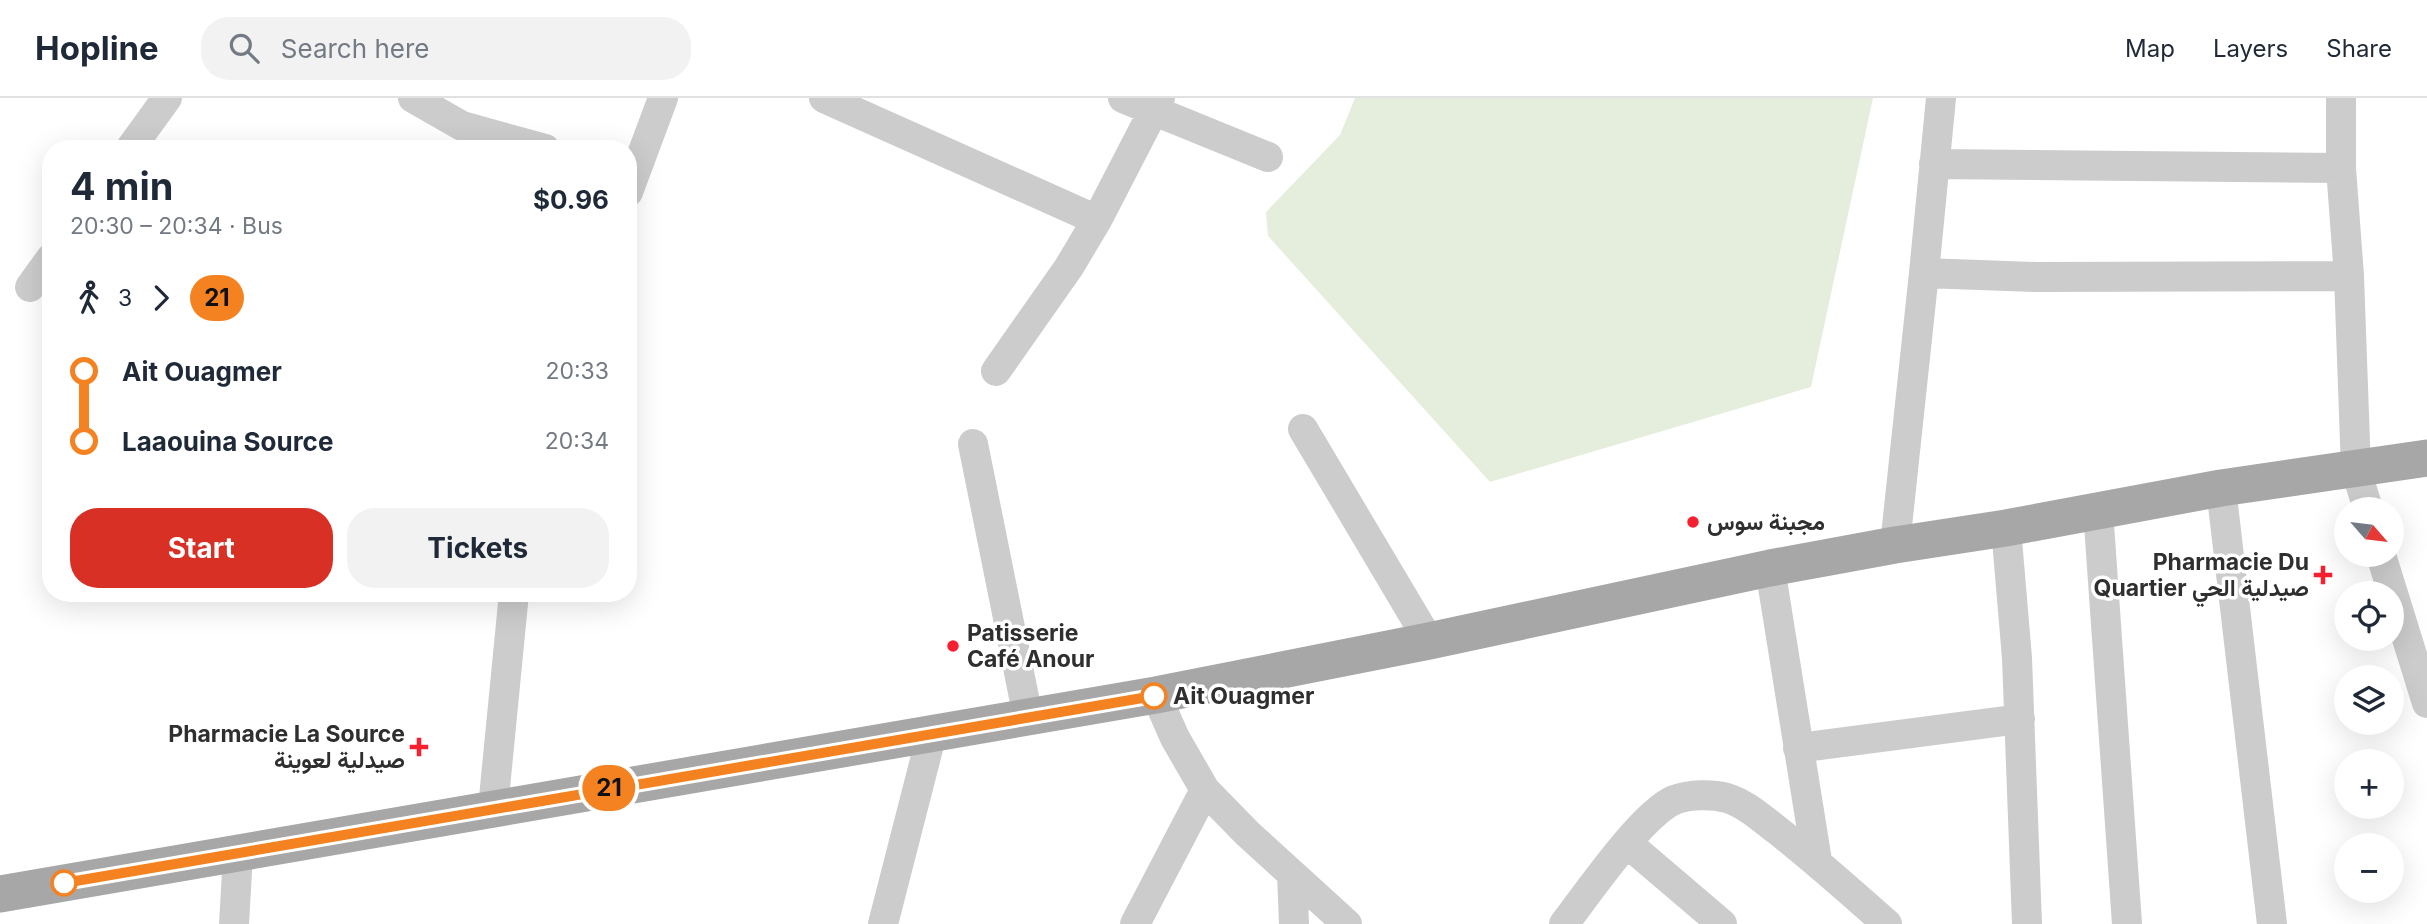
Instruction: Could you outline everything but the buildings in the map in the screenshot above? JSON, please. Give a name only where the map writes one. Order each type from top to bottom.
[{"type":"main road","points":[[0,894],[1156,695],[1429,641],[1770,568],[2221,488],[2427,458]]},
{"type":"street","points":[[137,140],[167,98]]},
{"type":"street","points":[[413,98],[462,126],[513,140]]},
{"type":"street","points":[[637,166],[663,98]]},
{"type":"street","points":[[824,98],[1097,220]]},
{"type":"street","points":[[1123,98],[1157,104],[1268,157]]},
{"type":"street","points":[[1895,545],[1941,98]]},
{"type":"street","points":[[2341,98],[2341,168],[2356,470],[2364,497]]},
{"type":"street","points":[[996,371],[1069,267],[1097,220],[1157,104]]},
{"type":"street","points":[[1934,164],[2341,168]]},
{"type":"street","points":[[30,287],[42,270]]},
{"type":"street","points":[[1924,273],[2037,277],[2348,275]]},
{"type":"street","points":[[1303,429],[1429,641]]},
{"type":"street","points":[[973,444],[1028,717]]},
{"type":"street","points":[[2221,488],[2272,924]]},
{"type":"street","points":[[2098,510],[2127,924]]},
{"type":"street","points":[[2006,528],[2020,719],[2027,924]]},
{"type":"street","points":[[2385,567],[2427,704]]},
{"type":"street","points":[[1770,568],[1816,861]]},
{"type":"street","points":[[493,808],[513,602]]},
{"type":"street","points":[[1156,695],[1175,738],[1205,790],[1347,924]]},
{"type":"street","points":[[1798,748],[2020,719]]},
{"type":"street","points":[[883,924],[932,733]]},
{"type":"street","points":[[1135,924],[1205,790]]},
{"type":"street","points":[[1564,924],[1627,843],[1657,813],[1674,800],[1717,796],[1747,807],[1816,861],[1887,924]]},
{"type":"street","points":[[1627,843],[1722,924]]},
{"type":"street","points":[[234,924],[238,854]]},
{"type":"street","points":[[1292,874],[1294,924]]},
{"type":"green space","points":[[1355,98],[1873,98],[1811,387],[1490,482],[1268,236],[1266,212],[1340,135]]},
{"type":"bus line","name":"21","points":[[64,883],[1154,696]]},
{"type":"place","name":"مجبنة سوس","points":[[1693,522]]},
{"type":"place","name":"Pharmacie Du Quartier صيدلية الحي","points":[[2323,575]]},
{"type":"place","name":"Patisserie Café Anour","points":[[953,646]]},
{"type":"place","name":"Ait Ouagmer","points":[[1154,696]]},
{"type":"place","name":"Pharmacie La Source صيدلية لعوينة","points":[[419,747]]}]
